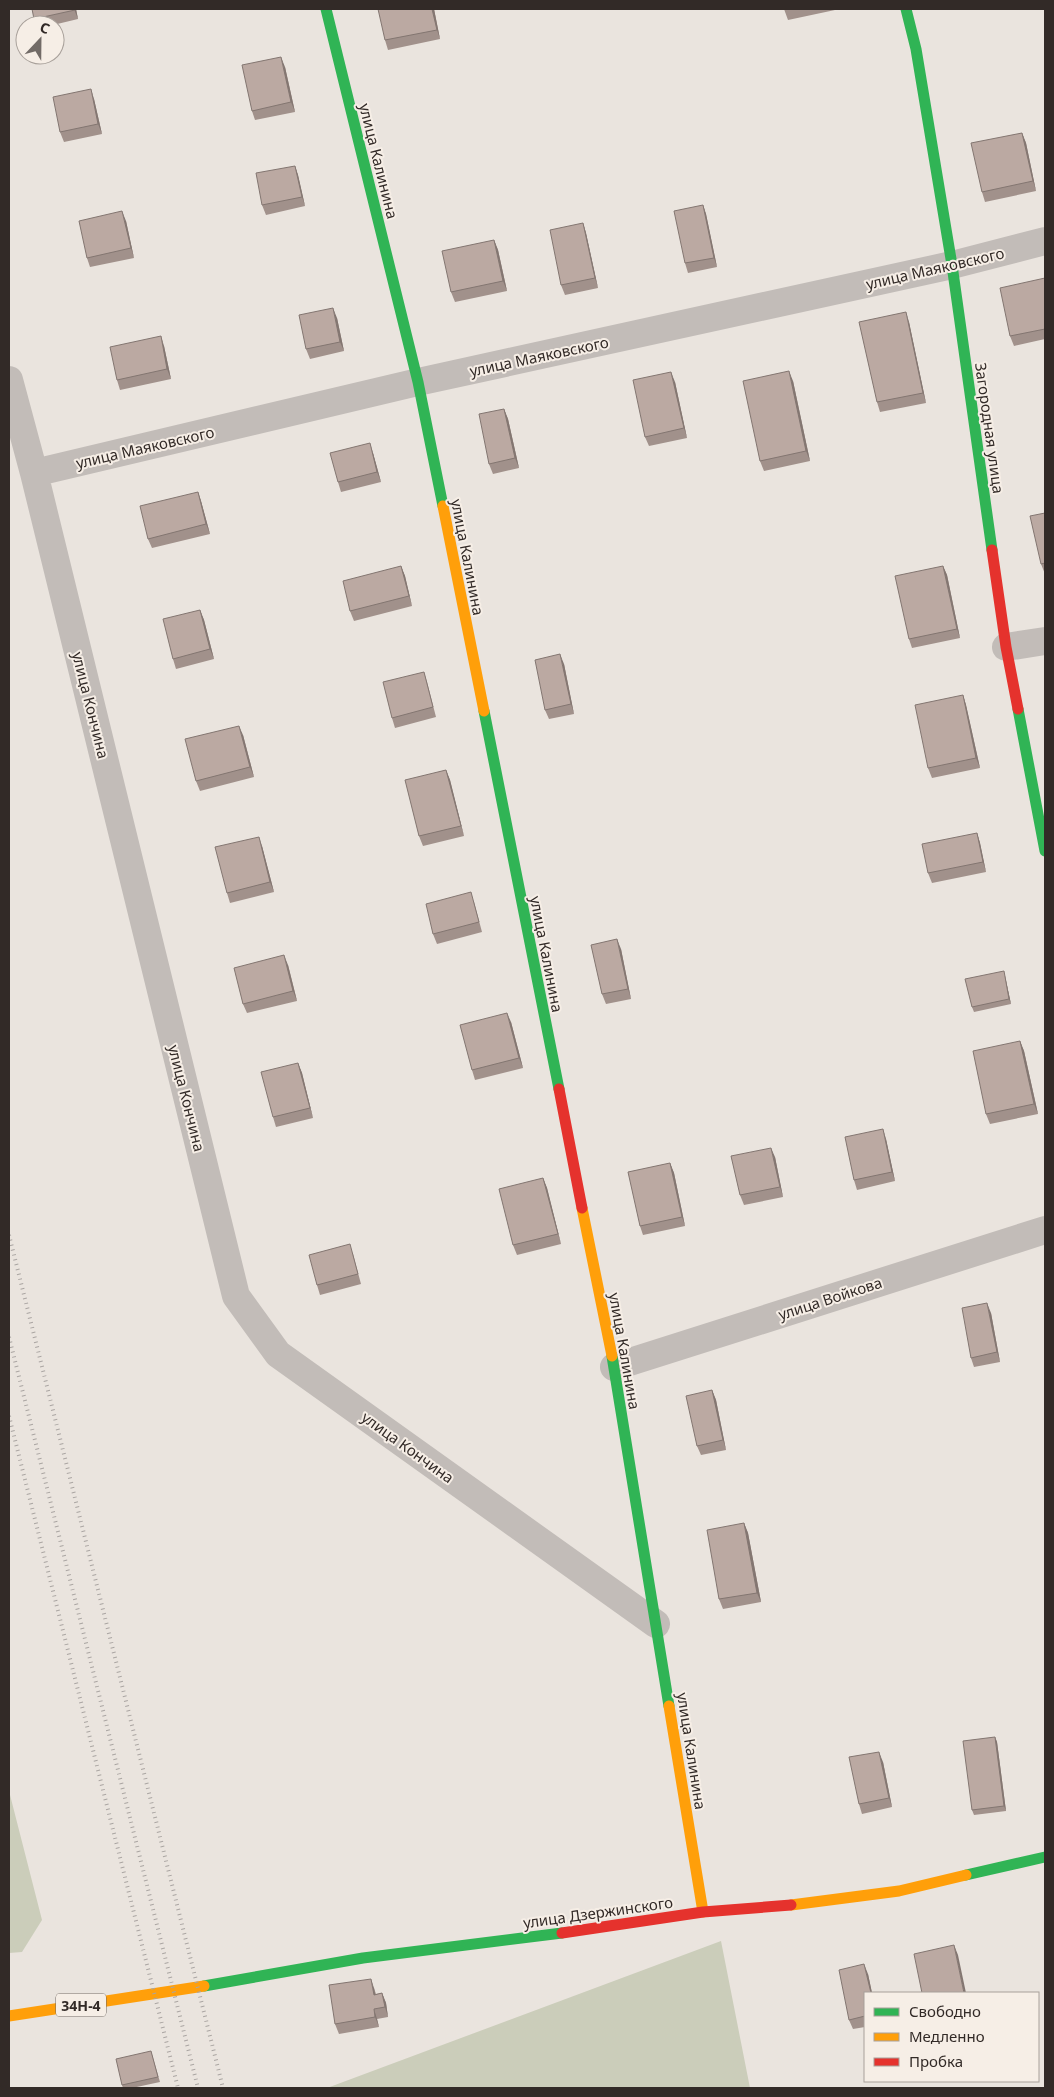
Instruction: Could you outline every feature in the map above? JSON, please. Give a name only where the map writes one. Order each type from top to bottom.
[{"type":"street","name":"улица Калинина","points":[[326,9],[418,382],[614,1367],[703,1912]]},
{"type":"street","name":"Загородная улица","points":[[906,9],[916,49],[952,265],[1006,647],[1045,850]]},
{"type":"street","name":"улица Маяковского","points":[[34,473],[418,382],[952,265],[1045,241]]},
{"type":"street","name":"улица Кончина","points":[[9,380],[34,473],[236,1296],[278,1354],[656,1624]]},
{"type":"street","points":[[1006,647],[1045,641]]},
{"type":"street","name":"улица Войкова","points":[[614,1367],[1045,1230]]},
{"type":"street","name":"улица Дзержинского","points":[[9,2016],[154,1994],[363,1958],[523,1939],[703,1912],[818,1903],[899,1891],[1045,1857]]},
{"type":"green space","points":[[9,1791],[42,1920],[22,1952],[9,1953]]},
{"type":"green space","points":[[721,1941],[750,2088],[327,2088]]},
{"type":"building","points":[[32,9],[75,10],[52,15],[33,15]]},
{"type":"building","points":[[378,9],[432,9],[437,30],[385,40]]},
{"type":"building","points":[[281,57],[291,102],[252,111],[242,65]]},
{"type":"building","points":[[91,89],[98,124],[60,132],[53,97]]},
{"type":"building","points":[[1022,133],[1033,181],[982,192],[971,143]]},
{"type":"building","points":[[295,166],[302,197],[262,205],[256,173]]},
{"type":"building","points":[[703,205],[714,258],[685,263],[674,211]]},
{"type":"building","points":[[122,211],[131,248],[87,258],[79,221]]},
{"type":"building","points":[[583,223],[595,278],[561,285],[550,230]]},
{"type":"building","points":[[494,240],[503,281],[451,292],[442,251]]},
{"type":"building","points":[[1045,278],[1045,329],[1010,336],[1000,288]]},
{"type":"building","points":[[333,308],[340,342],[306,349],[299,315]]},
{"type":"building","points":[[906,312],[923,393],[877,402],[859,322]]},
{"type":"building","points":[[161,336],[167,369],[117,380],[110,347]]},
{"type":"building","points":[[789,371],[806,451],[760,461],[743,381]]},
{"type":"building","points":[[671,372],[684,428],[645,437],[633,380]]},
{"type":"building","points":[[504,409],[515,458],[489,464],[479,414]]},
{"type":"building","points":[[370,443],[377,472],[338,482],[330,453]]},
{"type":"building","points":[[198,492],[206,524],[148,539],[140,506]]},
{"type":"building","points":[[1045,513],[1045,563],[1041,564],[1030,516]]},
{"type":"building","points":[[401,566],[409,596],[350,611],[343,581]]},
{"type":"building","points":[[943,566],[957,629],[909,639],[895,576]]},
{"type":"building","points":[[200,610],[210,649],[173,659],[163,619]]},
{"type":"building","points":[[560,654],[571,704],[545,710],[535,660]]},
{"type":"building","points":[[424,672],[433,707],[392,718],[383,682]]},
{"type":"building","points":[[963,695],[976,758],[928,768],[915,705]]},
{"type":"building","points":[[239,726],[250,767],[196,781],[185,739]]},
{"type":"building","points":[[446,770],[461,826],[419,836],[405,780]]},
{"type":"building","points":[[977,833],[983,862],[928,873],[922,844]]},
{"type":"building","points":[[259,837],[270,882],[227,893],[215,847]]},
{"type":"building","points":[[471,892],[479,922],[433,934],[426,904]]},
{"type":"building","points":[[617,939],[628,989],[602,994],[591,945]]},
{"type":"building","points":[[284,955],[293,991],[243,1004],[234,968]]},
{"type":"building","points":[[1004,971],[1009,999],[972,1007],[965,979]]},
{"type":"building","points":[[507,1013],[519,1058],[472,1070],[460,1025]]},
{"type":"building","points":[[1020,1041],[1034,1104],[986,1114],[973,1051]]},
{"type":"building","points":[[298,1063],[310,1108],[273,1117],[261,1072]]},
{"type":"building","points":[[883,1129],[892,1172],[854,1180],[845,1137]]},
{"type":"building","points":[[771,1148],[780,1187],[740,1195],[731,1156]]},
{"type":"building","points":[[670,1163],[682,1217],[640,1226],[628,1172]]},
{"type":"building","points":[[543,1178],[558,1234],[513,1245],[499,1189]]},
{"type":"building","points":[[350,1244],[358,1274],[317,1285],[309,1255]]},
{"type":"building","points":[[987,1303],[997,1352],[971,1358],[962,1308]]},
{"type":"building","points":[[712,1390],[723,1440],[697,1446],[686,1396]]},
{"type":"building","points":[[744,1523],[757,1593],[719,1599],[707,1530]]},
{"type":"building","points":[[995,1737],[1004,1806],[972,1810],[963,1741]]},
{"type":"building","points":[[879,1752],[889,1798],[859,1804],[849,1757]]},
{"type":"building","points":[[954,1945],[964,1992],[922,1992],[914,1954]]},
{"type":"building","points":[[864,1964],[871,1992],[864,1992],[864,2016],[849,2020],[839,1970]]},
{"type":"building","points":[[371,1979],[374,1995],[382,1993],[385,2007],[374,2009],[375,2017],[335,2024],[329,1985]]},
{"type":"building","points":[[151,2051],[158,2077],[122,2085],[116,2059]]},
{"type":"railway","points":[[9,1235],[223,2088]]},
{"type":"railway","points":[[9,1337],[198,2088]]},
{"type":"railway","points":[[9,1416],[178,2088]]},
{"type":"traffic: fast","points":[[326,9],[418,382],[443,506]]},
{"type":"traffic: fast","points":[[906,9],[916,49],[952,265],[992,550]]},
{"type":"traffic: fast","points":[[1018,709],[1045,851]]},
{"type":"traffic: fast","points":[[484,711],[559,1089]]},
{"type":"traffic: fast","points":[[612,1356],[669,1706]]},
{"type":"traffic: fast","points":[[966,1875],[1045,1857]]},
{"type":"traffic: fast","points":[[204,1986],[363,1958],[562,1933]]},
{"type":"traffic: slow","points":[[443,506],[484,711]]},
{"type":"traffic: slow","points":[[582,1208],[612,1356]]},
{"type":"traffic: slow","points":[[669,1706],[703,1912]]},
{"type":"traffic: slow","points":[[791,1905],[899,1891],[966,1875]]},
{"type":"traffic: slow","points":[[9,2016],[204,1986]]},
{"type":"traffic: jam","points":[[992,550],[1006,647],[1018,709]]},
{"type":"traffic: jam","points":[[559,1089],[582,1208]]},
{"type":"traffic: jam","points":[[562,1933],[703,1912],[791,1905]]}]
